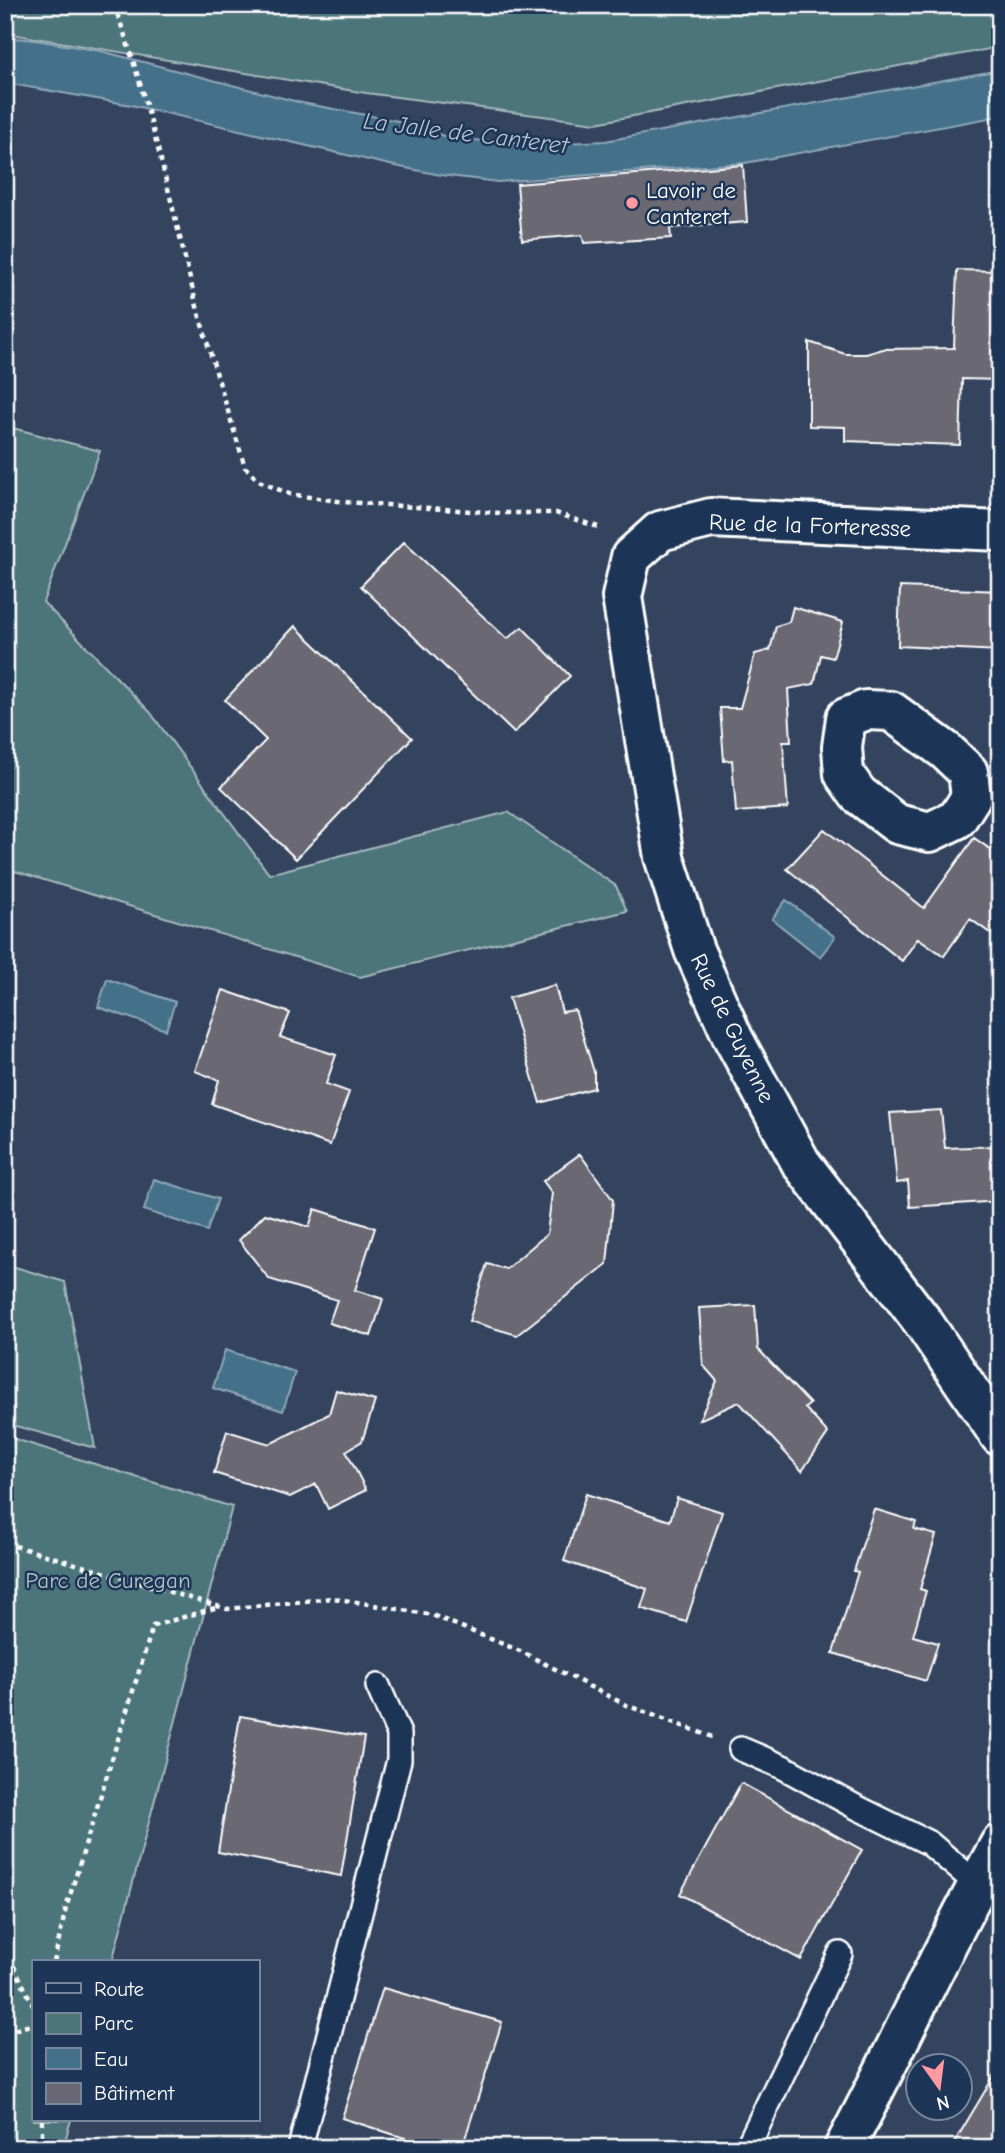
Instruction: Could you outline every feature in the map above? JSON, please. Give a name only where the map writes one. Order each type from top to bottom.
[{"type":"street","name":"Rue de la Forteresse","points":[[631,557],[660,531],[711,518],[1000,531]]},
{"type":"street","name":"Rue de Guyenne","points":[[631,557],[622,597],[642,727],[664,857],[694,950],[733,1038],[802,1163],[923,1322],[1000,1436]]},
{"type":"street","points":[[844,2148],[977,1884],[1000,1844]]},
{"type":"lane","points":[[300,2148],[399,1760],[399,1734],[378,1686]]},
{"type":"lane","points":[[741,1749],[783,1767],[929,1843],[977,1884]]},
{"type":"lane","points":[[747,2148],[839,1954]]},
{"type":"path","points":[[114,5],[127,40],[197,307],[245,467],[259,481],[289,494],[345,502],[500,513],[556,513],[609,531],[631,557]]},
{"type":"path","points":[[5,1543],[228,1609],[333,1598],[432,1615],[520,1651],[626,1705],[741,1749]]},
{"type":"path","points":[[54,1960],[65,1908],[153,1626],[219,1606]]},
{"type":"path","points":[[5,1948],[32,2003]]},
{"type":"path","points":[[5,2033],[32,2024]]},
{"type":"path","points":[[42,2122],[42,2148]]},
{"type":"green space","points":[[5,5],[1000,5],[1000,47],[596,123],[366,93],[5,33]]},
{"type":"green space","points":[[5,426],[100,451],[43,602],[150,712],[269,874],[508,812],[616,886],[627,911],[360,977],[5,868]]},
{"type":"green space","points":[[5,1264],[65,1282],[95,1448],[5,1423]]},
{"type":"green space","name":"Parc de Curegan","points":[[5,1436],[232,1507],[113,1960],[32,1960],[32,2122],[70,2122],[63,2148],[5,2148]]},
{"type":"water","points":[[5,37],[101,51],[302,103],[398,121],[453,139],[546,144],[605,141],[1000,70],[1000,116],[745,163],[498,182],[390,165],[131,105],[5,83]]},
{"type":"water","points":[[786,900],[835,937],[820,957],[772,919]]},
{"type":"water","points":[[107,979],[175,1002],[166,1030],[98,1007]]},
{"type":"water","points":[[154,1179],[218,1199],[207,1231],[144,1210]]},
{"type":"water","points":[[225,1350],[295,1372],[283,1411],[213,1388]]},
{"type":"building","name":"Lavoir de Canteret","points":[[743,165],[747,222],[670,228],[671,238],[584,243],[582,235],[522,240],[517,184]]},
{"type":"building","points":[[957,270],[1000,271],[1000,380],[962,379],[960,445],[845,441],[845,427],[809,426],[809,342],[845,354],[866,354],[883,349],[954,348]]},
{"type":"building","points":[[404,542],[507,639],[522,627],[570,676],[514,733],[361,586]]},
{"type":"building","points":[[900,587],[1000,591],[1000,651],[898,646]]},
{"type":"building","points":[[793,607],[843,622],[833,658],[821,655],[814,684],[788,689],[791,742],[783,742],[788,808],[736,812],[732,760],[724,761],[720,708],[740,708],[755,654],[770,650],[776,626],[789,622]]},
{"type":"building","points":[[295,626],[412,738],[296,859],[221,787],[266,740],[225,700]]},
{"type":"building","points":[[824,829],[924,908],[974,838],[1000,856],[1000,940],[970,919],[944,956],[918,938],[902,961],[787,869]]},
{"type":"building","points":[[555,985],[562,1012],[575,1010],[594,1072],[594,1088],[540,1103],[509,998]]},
{"type":"building","points":[[223,990],[290,1013],[280,1037],[336,1055],[326,1084],[349,1092],[330,1145],[212,1104],[219,1080],[195,1071]]},
{"type":"building","points":[[941,1110],[945,1148],[1000,1146],[1000,1201],[910,1207],[908,1181],[897,1183],[890,1113]]},
{"type":"building","points":[[580,1154],[613,1200],[607,1264],[517,1335],[469,1321],[487,1264],[506,1269],[547,1234],[552,1193],[543,1181]]},
{"type":"building","points":[[315,1209],[375,1228],[355,1290],[383,1299],[371,1336],[329,1323],[337,1300],[269,1279],[239,1240],[265,1214],[309,1227]]},
{"type":"building","points":[[755,1305],[758,1349],[810,1404],[805,1408],[828,1433],[802,1471],[739,1402],[699,1420],[717,1381],[703,1365],[699,1308]]},
{"type":"building","points":[[336,1390],[375,1401],[362,1441],[346,1451],[366,1490],[328,1509],[316,1484],[290,1497],[214,1473],[227,1431],[270,1444],[329,1414]]},
{"type":"building","points":[[586,1494],[670,1521],[677,1498],[722,1512],[686,1622],[641,1608],[647,1589],[564,1561]]},
{"type":"building","points":[[874,1509],[916,1522],[914,1529],[936,1535],[920,1589],[926,1591],[913,1636],[938,1643],[926,1681],[833,1653],[858,1572],[854,1571]]},
{"type":"building","points":[[240,1716],[364,1737],[341,1876],[218,1852]]},
{"type":"building","points":[[741,1783],[862,1850],[801,1960],[680,1894]]},
{"type":"building","points":[[383,1988],[502,2022],[462,2148],[436,2148],[342,2118]]},
{"type":"building","points":[[1000,2066],[1000,2148],[951,2148],[967,2122],[974,2122],[974,2110]]},
{"type":"place","name":"Lavoir de Canteret","points":[[632,203]]},
{"type":"water label","name":"La Jalle de Canteret","points":[[466,133]]}]
